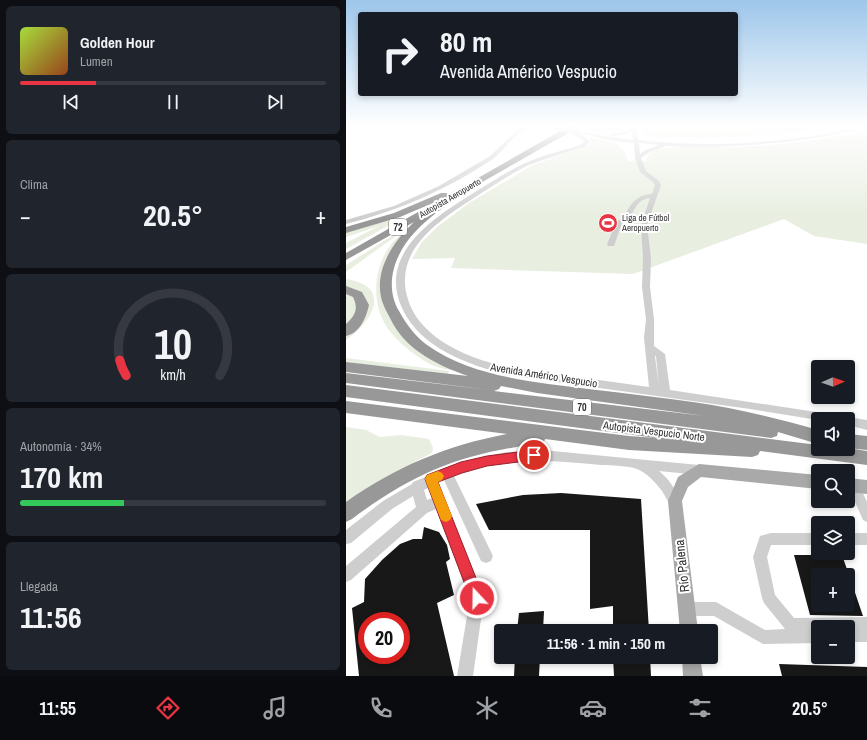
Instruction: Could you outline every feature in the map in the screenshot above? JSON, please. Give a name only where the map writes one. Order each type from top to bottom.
[{"type":"highway","name":"Autopista Aeropuerto","points":[[346,257],[512,158]]},
{"type":"highway","name":"Autopista Aeropuerto","points":[[346,250],[522,158]]},
{"type":"highway","points":[[346,230],[386,219],[447,196]]},
{"type":"highway","points":[[447,196],[411,231],[393,254],[385,282],[386,296],[391,311],[399,326],[412,340],[443,360],[487,376],[542,388]]},
{"type":"highway","points":[[346,290],[358,295],[363,305],[360,318],[346,332]]},
{"type":"highway","points":[[346,367],[481,383],[542,388],[717,412],[773,424],[811,435]]},
{"type":"highway","name":"Autopista Vespucio Norte","points":[[346,378],[811,436]]},
{"type":"highway","name":"Autopista Vespucio Norte","points":[[346,391],[867,458]]},
{"type":"highway","points":[[346,407],[629,443],[711,449],[804,450]]},
{"type":"highway","points":[[346,513],[368,496],[403,475],[453,453],[502,441],[572,436]]},
{"type":"highway","points":[[855,442],[867,443]]},
{"type":"main road","points":[[675,500],[683,482],[699,470],[811,481]]},
{"type":"main road","name":"Río Palena","points":[[675,500],[688,624]]},
{"type":"main road","points":[[692,664],[693,676]]},
{"type":"street","name":"Avenida Américo Vespucio","points":[[346,222],[396,207],[441,187],[491,158]]},
{"type":"street","name":"Avenida Américo Vespucio","points":[[547,158],[515,171],[446,213],[427,228],[410,250],[404,264],[401,284],[404,304],[413,319],[427,335],[454,353],[478,363],[524,374],[665,393],[811,415]]},
{"type":"street","points":[[639,158],[643,172],[657,182],[658,185],[644,225],[646,287],[650,318],[650,348],[654,392]]},
{"type":"street","points":[[611,244],[619,222],[626,220],[636,200],[645,195],[654,196]]},
{"type":"street","points":[[650,348],[660,354],[665,393]]},
{"type":"street","points":[[855,422],[867,425]]},
{"type":"street","points":[[346,538],[388,504],[417,486],[447,473],[487,461],[534,455],[562,456],[699,470]]},
{"type":"street","points":[[639,464],[658,478],[675,500]]},
{"type":"street","points":[[447,473],[486,556]]},
{"type":"street","points":[[431,479],[477,598],[465,676]]},
{"type":"street","points":[[417,486],[423,509]]},
{"type":"street","points":[[856,486],[867,516]]},
{"type":"street","points":[[346,575],[423,509],[440,500]]},
{"type":"street","points":[[811,539],[771,539],[765,542],[760,557],[769,598],[791,625],[867,624]]},
{"type":"street","points":[[855,539],[867,539]]},
{"type":"street","points":[[686,609],[716,609],[763,637],[811,636]]},
{"type":"street","points":[[855,635],[867,635]]},
{"type":"shaded area","name":"Liga de Fútbol Aeropuerto","points":[[554,158],[627,158],[628,161],[645,161],[647,158],[867,158],[867,244],[814,236],[784,219],[633,274],[451,268],[455,258],[412,259],[422,242],[437,227],[469,203],[533,165]]},
{"type":"shaded area","points":[[400,217],[402,218],[346,249],[346,243],[379,226],[346,237],[346,232]]},
{"type":"shaded area","points":[[406,227],[407,228],[346,272],[346,265]]},
{"type":"shaded area","points":[[409,230],[392,250],[389,316],[462,372],[432,365],[419,357],[397,340],[386,326],[380,313],[376,289],[380,265],[393,242]]},
{"type":"shaded area","points":[[346,279],[361,283],[370,289],[374,297],[374,305],[364,324],[346,340],[346,336],[366,312],[346,287]]},
{"type":"shaded area","points":[[346,293],[354,297],[358,309],[346,328]]},
{"type":"shaded area","points":[[346,358],[449,371],[448,374],[346,362]]},
{"type":"shaded area","points":[[346,427],[366,430],[380,437],[401,435],[429,439],[433,448],[432,453],[388,478],[346,507]]},
{"type":"building","points":[[561,493],[641,499],[649,624],[613,624],[613,606],[590,609],[590,530],[489,530],[476,504],[523,495]]},
{"type":"building","points":[[424,527],[439,532],[447,545],[450,559],[446,562],[454,595],[437,603],[454,676],[359,676],[352,608],[364,602],[365,579],[382,560],[400,544],[413,539],[422,539]]},
{"type":"building","points":[[794,555],[811,555],[811,560],[844,560],[847,568],[811,568],[811,612],[855,612],[855,593],[863,616],[810,615]]},
{"type":"building","points":[[544,611],[543,624],[518,624],[519,613]]},
{"type":"building","points":[[515,664],[540,664],[539,676],[514,676]]},
{"type":"building","points":[[613,664],[650,664],[651,676],[614,676]]},
{"type":"building","points":[[779,664],[867,667],[867,676],[782,676]]},
{"type":"slow traffic","points":[[438,476],[431,479],[446,516]]},
{"type":"place","name":"Liga de Fútbol Aeropuerto","points":[[608,223]]},
{"type":"route","points":[[477,598],[431,479],[474,464],[500,458],[534,455]]}]
